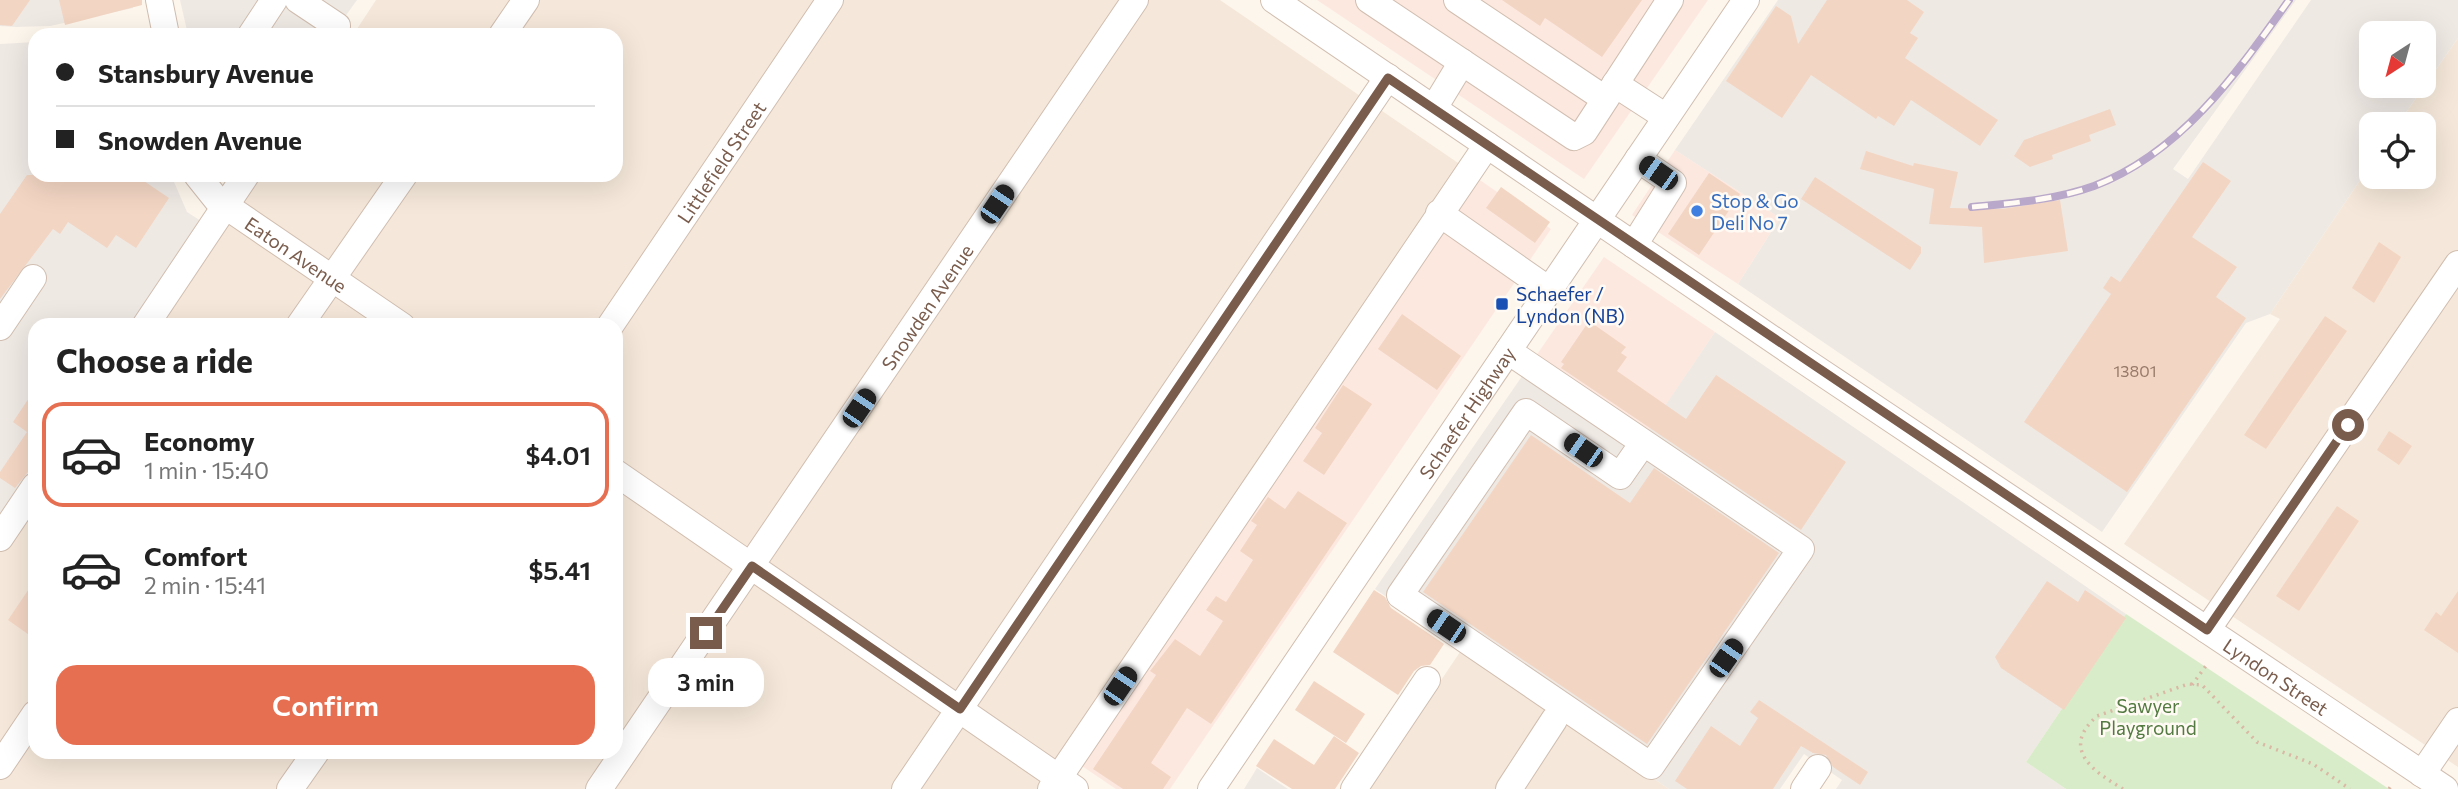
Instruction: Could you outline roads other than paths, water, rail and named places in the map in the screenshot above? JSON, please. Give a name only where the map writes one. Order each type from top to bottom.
[{"type":"street","points":[[256,28],[274,0]]},
{"type":"street","points":[[298,0],[337,28]]},
{"type":"street","points":[[507,28],[526,0]]},
{"type":"street","name":"Littlefield Street","points":[[615,318],[830,0]]},
{"type":"street","name":"Snowden Avenue","points":[[623,754],[1135,0]]},
{"type":"street","points":[[1369,0],[1574,137],[1584,132],[1670,0]]},
{"type":"street","points":[[1457,0],[1610,91],[1666,117]]},
{"type":"street","name":"Schaefer Highway","points":[[1211,789],[1638,159],[1739,2]]},
{"type":"street","points":[[160,4],[165,28]]},
{"type":"street","name":"Lyndon Street","points":[[1288,4],[1388,78],[1596,220],[2445,789]]},
{"type":"street","points":[[1434,108],[1462,62]]},
{"type":"street","points":[[905,789],[1388,78]]},
{"type":"street","points":[[623,478],[960,709],[1061,785],[1439,213],[1487,145]]},
{"type":"street","points":[[1634,245],[1673,183],[1638,159]]},
{"type":"street","name":"Eaton Avenue","points":[[202,182],[226,206],[390,318]]},
{"type":"street","points":[[150,318],[241,182]]},
{"type":"street","points":[[304,318],[399,182]]},
{"type":"street","points":[[1439,213],[1549,290]]},
{"type":"street","points":[[2207,630],[2458,264]]},
{"type":"street","points":[[0,327],[33,278]]},
{"type":"street","points":[[1508,351],[1801,549],[1651,766],[1400,594],[1526,412],[1620,476],[1643,443]]},
{"type":"street","points":[[0,538],[28,496]]},
{"type":"street","points":[[1354,789],[1427,680]]},
{"type":"street","points":[[1509,789],[1555,720]]},
{"type":"street","points":[[2422,774],[2458,721]]},
{"type":"street","points":[[0,766],[28,724]]},
{"type":"street","points":[[290,789],[311,759]]},
{"type":"street","name":"Snowden Avenue","points":[[599,789],[620,759]]},
{"type":"railway","points":[[1972,207],[2064,195],[2094,186],[2125,172],[2154,153],[2205,108],[2249,55],[2289,0]]},
{"type":"place","name":"Stop & Go Deli No 7","points":[[1697,211]]},
{"type":"place","name":"Schaefer / Lyndon (NB)","points":[[1502,304]]},
{"type":"park label","name":"Sawyer Playground","points":[[2148,716]]}]
